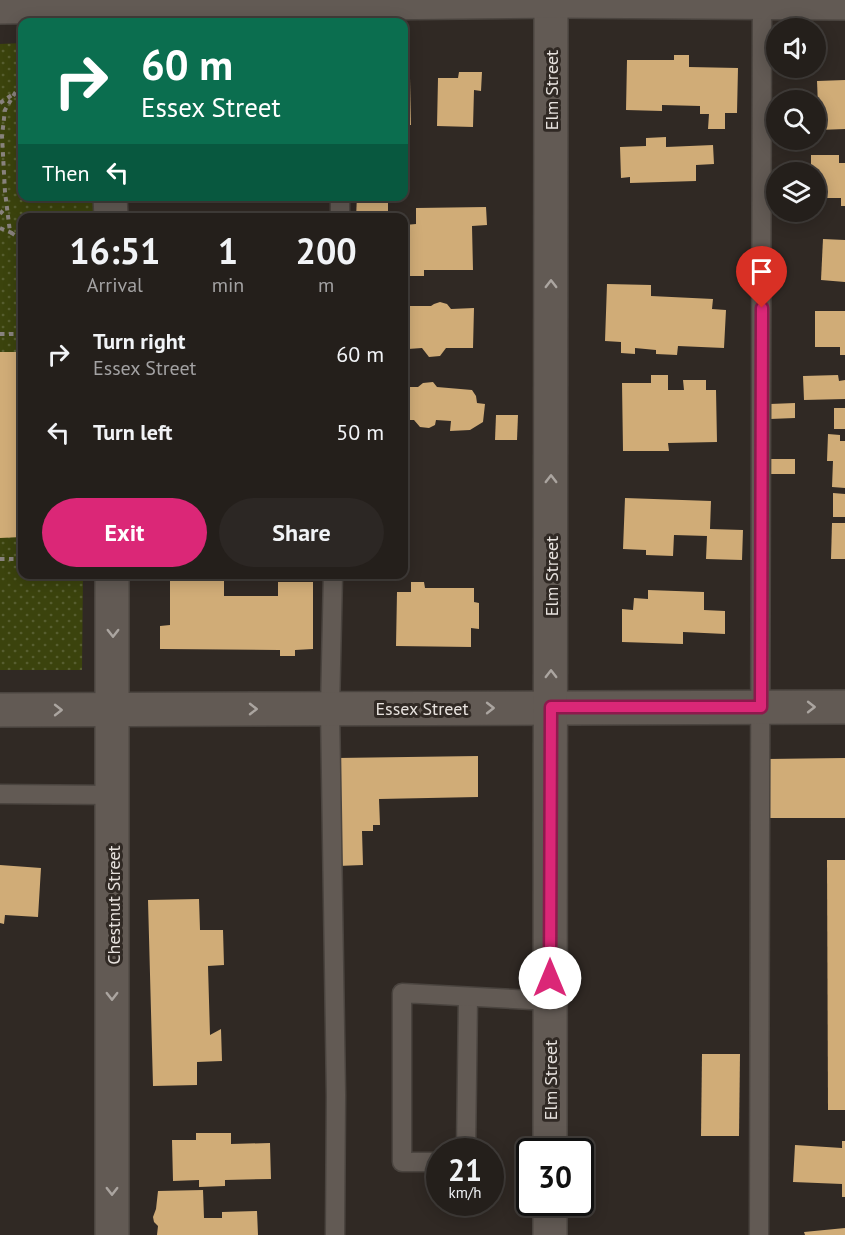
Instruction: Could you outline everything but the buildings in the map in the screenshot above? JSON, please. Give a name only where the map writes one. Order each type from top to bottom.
[{"type":"street","points":[[0,7],[344,13],[551,1],[845,3]]},
{"type":"street","name":"Elm Street","points":[[550,1138],[551,1]]},
{"type":"street","name":"Chestnut Street","points":[[112,579],[112,1235]]},
{"type":"street","name":"Essex Street","points":[[0,710],[845,707]]},
{"type":"street","points":[[550,1216],[550,1235]]},
{"type":"lane","points":[[759,1235],[762,1]]},
{"type":"lane","points":[[333,579],[330,709],[336,1095],[335,1235]]},
{"type":"lane","points":[[0,794],[113,795]]},
{"type":"lane","points":[[426,1162],[402,1162],[402,993],[550,1001]]},
{"type":"lane","points":[[466,1138],[468,997]]},
{"type":"path","points":[[0,104],[18,90]]},
{"type":"path","points":[[10,232],[1,135],[5,110],[15,93]]},
{"type":"path","points":[[0,214],[6,206]]},
{"type":"path","points":[[0,228],[18,237]]},
{"type":"path","points":[[0,334],[18,334]]},
{"type":"path","points":[[0,559],[18,559]]},
{"type":"green space","points":[[18,43],[18,201],[99,201],[99,213],[18,213],[18,579],[83,579],[82,670],[0,670],[0,44]]},
{"type":"route","points":[[550,978],[551,707],[761,707],[762,308]]}]
